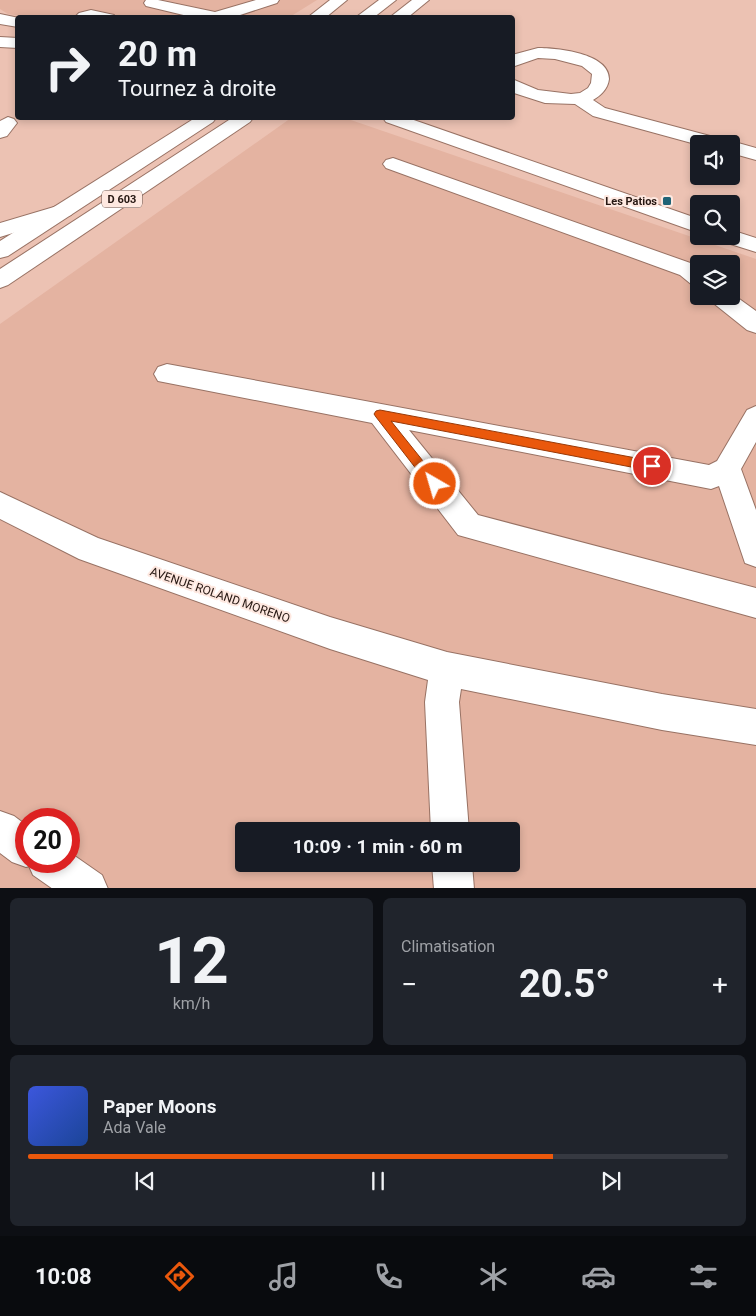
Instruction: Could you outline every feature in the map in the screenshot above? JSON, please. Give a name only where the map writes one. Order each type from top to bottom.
[{"type":"main road","points":[[221,15],[272,0]]},
{"type":"main road","points":[[318,15],[340,0]]},
{"type":"main road","points":[[366,15],[389,0]]},
{"type":"main road","points":[[400,15],[422,0]]},
{"type":"main road","points":[[151,3],[205,15]]},
{"type":"main road","points":[[85,15],[99,15]]},
{"type":"main road","points":[[0,19],[15,22]]},
{"type":"main road","points":[[0,42],[15,43]]},
{"type":"main road","points":[[515,61],[527,55],[552,53],[578,58],[596,69],[600,76],[600,83],[597,89],[589,95],[577,98],[558,100],[538,97],[526,93],[515,86]]},
{"type":"main road","points":[[577,98],[599,112],[690,136]]},
{"type":"main road","name":"D 603","points":[[0,252],[204,120]]},
{"type":"main road","name":"D 603","points":[[0,280],[241,120]]},
{"type":"main road","points":[[398,120],[690,223]]},
{"type":"main road","points":[[740,150],[756,154]]},
{"type":"main road","points":[[393,164],[690,272]]},
{"type":"main road","points":[[0,293],[74,242],[135,191]]},
{"type":"main road","points":[[0,230],[64,210]]},
{"type":"main road","points":[[740,240],[756,245]]},
{"type":"main road","points":[[732,305],[756,324]]},
{"type":"main road","points":[[167,374],[711,477],[727,469],[756,417]]},
{"type":"main road","points":[[380,414],[469,526],[756,603]]},
{"type":"main road","points":[[727,469],[756,553]]},
{"type":"main road","name":"AVENUE ROLAND MORENO","points":[[0,505],[90,549],[330,633],[447,669],[662,712],[756,727]]},
{"type":"main road","points":[[447,669],[442,702],[449,822]]},
{"type":"main road","points":[[0,830],[15,840]]},
{"type":"main road","points":[[453,872],[454,888]]},
{"type":"main road","points":[[65,873],[88,888]]},
{"type":"shaded area","points":[[0,0],[317,0],[293,15],[15,15],[8,14],[0,9]]},
{"type":"shaded area","points":[[288,120],[351,120],[690,236],[690,245],[715,245],[756,259],[756,888],[0,888],[0,324]]},
{"type":"place","name":"Les Patios","points":[[667,201]]},
{"type":"route","points":[[435,484],[380,414],[652,466]]}]
